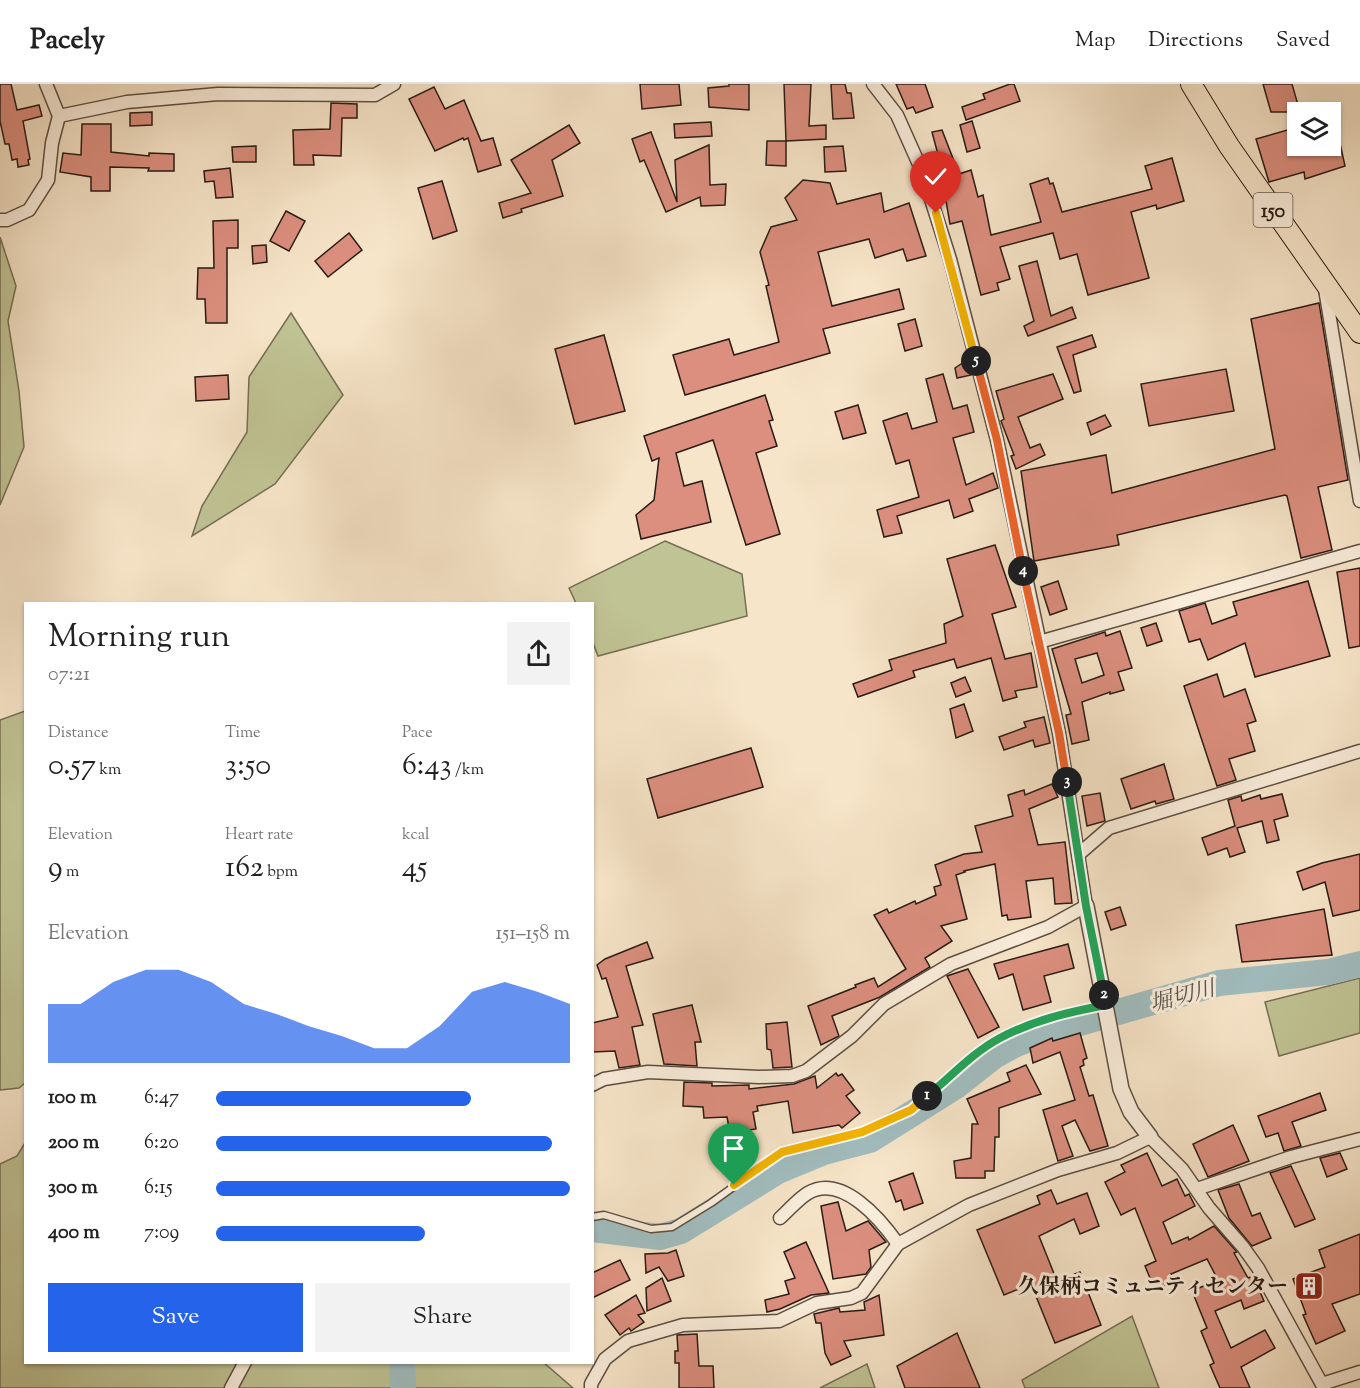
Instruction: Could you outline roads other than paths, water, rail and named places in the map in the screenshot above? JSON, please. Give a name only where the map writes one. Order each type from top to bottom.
[{"type":"highway","name":"150","points":[[1191,84],[1229,146],[1360,333]]},
{"type":"street","points":[[0,220],[7,220],[29,210],[48,180],[52,143],[59,116],[46,84]]},
{"type":"street","points":[[59,116],[127,102],[218,94],[374,89],[394,84]]},
{"type":"street","points":[[873,84],[897,115],[922,171],[945,240],[997,440],[1059,733],[1086,906],[1121,1089],[1131,1112],[1150,1137],[1197,1189],[1209,1208],[1258,1268],[1323,1386],[1360,1372]]},
{"type":"street","points":[[1324,283],[1360,501]]},
{"type":"street","points":[[1039,642],[1360,551]]},
{"type":"street","points":[[1079,854],[1109,828],[1360,751]]},
{"type":"street","points":[[594,1084],[604,1079],[648,1072],[792,1076],[819,1063],[852,1036],[884,1004],[951,964],[1048,927],[1086,906]]},
{"type":"street","points":[[591,1388],[591,1383],[605,1359],[628,1341],[683,1325],[779,1320],[817,1303],[851,1298],[862,1293],[898,1244],[969,1205],[1058,1170],[1117,1153],[1150,1137]]},
{"type":"street","points":[[1197,1189],[1291,1157],[1360,1139]]},
{"type":"street","points":[[780,1218],[809,1192],[826,1188],[836,1190],[866,1206],[878,1216],[898,1244]]},
{"type":"street","points":[[231,1388],[244,1364]]},
{"type":"lane","points":[[594,1217],[604,1215],[651,1229],[672,1227],[711,1203],[782,1152],[862,1132],[911,1110],[968,1060],[999,1039],[1043,1019],[1106,1005]]},
{"type":"waterway","name":"堀切川","points":[[594,1229],[660,1237],[681,1231],[778,1171],[824,1152],[870,1140],[956,1086],[994,1056],[1016,1044],[1045,1033],[1219,983],[1328,972],[1360,964]]},
{"type":"waterway","points":[[402,1364],[403,1388]]},
{"type":"place","name":"久保柄コミュニティセンター","points":[[1309,1286]]}]
